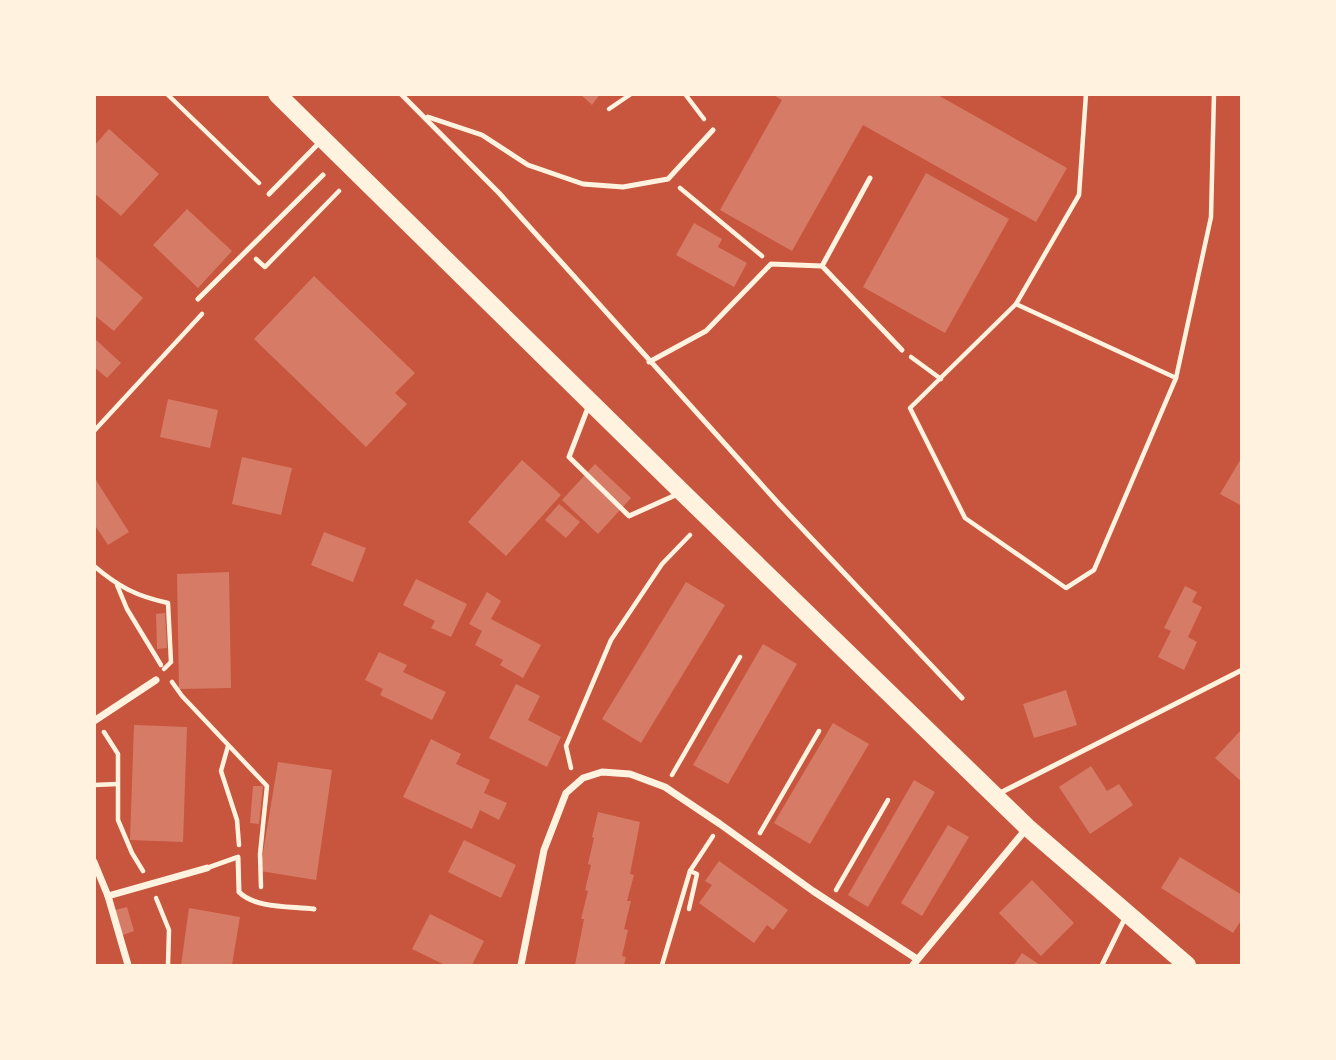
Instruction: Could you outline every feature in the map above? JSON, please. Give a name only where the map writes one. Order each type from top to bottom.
[{"type":"main road","points":[[278,94],[1027,827],[1187,965]]},
{"type":"street","points":[[95,720],[156,680]]},
{"type":"street","points":[[521,965],[544,850],[566,793],[583,778],[602,772],[630,774],[665,787],[915,962],[1027,827]]},
{"type":"street","points":[[94,862],[108,897],[128,965]]},
{"type":"street","points":[[108,897],[207,868]]},
{"type":"lane","points":[[401,94],[526,223],[779,505],[962,698]]},
{"type":"lane","points":[[426,117],[482,135],[528,165],[583,184],[623,187],[668,179],[713,130]]},
{"type":"lane","points":[[269,194],[323,139]]},
{"type":"lane","points":[[198,299],[323,175]]},
{"type":"lane","points":[[822,266],[870,178]]},
{"type":"lane","points":[[649,362],[706,331],[771,264],[822,266],[902,350]]},
{"type":"lane","points":[[590,402],[569,457],[629,516],[682,492]]},
{"type":"lane","points":[[995,796],[1241,670]]},
{"type":"lane","points":[[207,868],[238,857],[239,891],[245,897],[270,904],[314,909]]},
{"type":"lane","points":[[1102,965],[1127,915]]},
{"type":"path","points":[[167,94],[269,194]]},
{"type":"path","points":[[609,108],[631,94]]},
{"type":"path","points":[[685,94],[713,130]]},
{"type":"path","points":[[1086,94],[1079,195],[1016,304],[910,408],[965,518],[1066,588],[1094,570],[1176,378],[1211,217],[1214,94]]},
{"type":"path","points":[[668,179],[771,264]]},
{"type":"path","points":[[1016,304],[1176,378]]},
{"type":"path","points":[[902,350],[940,379]]},
{"type":"path","points":[[94,431],[128,392]]},
{"type":"path","points":[[574,786],[566,746],[600,662],[611,640],[662,564],[690,535]]},
{"type":"path","points":[[94,566],[117,585],[142,597],[168,603],[171,662],[164,670]]},
{"type":"path","points":[[117,585],[127,609],[183,696],[267,786],[260,854],[260,886],[270,904]]},
{"type":"path","points":[[665,787],[740,657]]},
{"type":"path","points":[[95,720],[118,754],[118,820],[132,853],[151,884],[169,930],[168,965]]},
{"type":"path","points":[[752,847],[819,731]]},
{"type":"path","points":[[228,745],[221,771],[237,820],[238,857],[260,854]]},
{"type":"path","points":[[94,785],[118,784]]},
{"type":"path","points":[[829,902],[888,800]]},
{"type":"path","points":[[662,965],[690,871],[710,840]]},
{"type":"path","points":[[689,909],[697,874],[690,871]]},
{"type":"building","points":[[580,94],[600,94],[592,105]]},
{"type":"building","points":[[772,94],[936,94],[1067,168],[1036,222],[863,125],[792,251],[720,210],[782,100]]},
{"type":"building","points":[[109,129],[159,174],[121,216],[94,193],[94,146]]},
{"type":"building","points":[[926,173],[1009,219],[945,333],[863,287]]},
{"type":"building","points":[[187,209],[232,251],[198,288],[153,245]]},
{"type":"building","points":[[694,223],[722,239],[718,247],[747,263],[734,287],[676,255]]},
{"type":"building","points":[[94,255],[143,298],[114,331],[94,315]]},
{"type":"building","points":[[314,276],[415,373],[395,393],[407,404],[366,447],[254,339]]},
{"type":"building","points":[[94,338],[121,363],[107,378],[94,367]]},
{"type":"building","points":[[168,399],[218,410],[210,448],[160,437]]},
{"type":"building","points":[[242,457],[292,468],[281,515],[232,504]]},
{"type":"building","points":[[1242,457],[1242,506],[1220,494]]},
{"type":"building","points":[[522,460],[561,495],[506,556],[468,522]]},
{"type":"building","points":[[595,464],[631,498],[598,534],[562,500]]},
{"type":"building","points":[[94,477],[129,532],[108,545],[94,524]]},
{"type":"building","points":[[559,504],[580,522],[566,538],[545,520]]},
{"type":"building","points":[[324,532],[366,548],[353,582],[311,565]]},
{"type":"building","points":[[229,572],[231,688],[179,689],[177,574]]},
{"type":"building","points":[[416,579],[467,604],[451,637],[431,628],[435,621],[403,605]]},
{"type":"building","points":[[686,582],[725,605],[641,743],[602,719]]},
{"type":"building","points":[[1185,586],[1197,592],[1192,602],[1202,607],[1188,637],[1197,642],[1184,670],[1158,657],[1171,631],[1164,628]]},
{"type":"building","points":[[487,592],[501,601],[491,619],[541,645],[523,678],[500,665],[503,660],[475,645],[482,631],[469,624]]},
{"type":"building","points":[[165,613],[167,648],[157,649],[156,614]]},
{"type":"building","points":[[763,644],[797,664],[728,784],[693,765]]},
{"type":"building","points":[[379,652],[407,665],[403,672],[446,692],[432,720],[380,695],[383,689],[365,680]]},
{"type":"building","points":[[516,684],[540,696],[528,720],[561,737],[547,767],[489,738]]},
{"type":"building","points":[[1066,690],[1077,725],[1034,738],[1023,704]]},
{"type":"building","points":[[833,723],[869,744],[810,844],[774,823]]},
{"type":"building","points":[[134,725],[187,727],[183,842],[130,840]]},
{"type":"building","points":[[1242,729],[1242,782],[1215,758]]},
{"type":"building","points":[[431,739],[461,754],[456,764],[490,780],[484,793],[507,803],[499,820],[480,810],[472,829],[403,797]]},
{"type":"building","points":[[278,762],[332,770],[316,880],[260,871]]},
{"type":"building","points":[[1091,766],[1107,791],[1119,784],[1133,805],[1090,834],[1059,787]]},
{"type":"building","points":[[914,780],[935,792],[868,907],[848,895]]},
{"type":"building","points":[[253,786],[263,786],[259,824],[250,823]]},
{"type":"building","points":[[598,812],[640,822],[630,874],[634,875],[627,901],[631,901],[624,929],[628,930],[622,956],[626,957],[624,965],[575,965],[588,891],[585,890],[591,865],[588,864],[594,838],[592,837]]},
{"type":"building","points":[[948,825],[969,837],[922,916],[901,903]]},
{"type":"building","points":[[464,840],[516,865],[501,898],[448,872]]},
{"type":"building","points":[[1180,857],[1242,895],[1242,919],[1233,933],[1161,888]]},
{"type":"building","points":[[719,861],[788,910],[773,930],[767,925],[754,943],[699,903],[712,885],[705,881]]},
{"type":"building","points":[[1032,880],[1074,923],[1041,956],[999,913]]},
{"type":"building","points":[[127,907],[134,931],[123,935],[115,910]]},
{"type":"building","points":[[189,908],[240,917],[232,965],[181,965]]},
{"type":"building","points":[[430,914],[484,941],[472,965],[445,965],[412,949]]},
{"type":"building","points":[[1022,953],[1040,965],[1014,965]]}]
